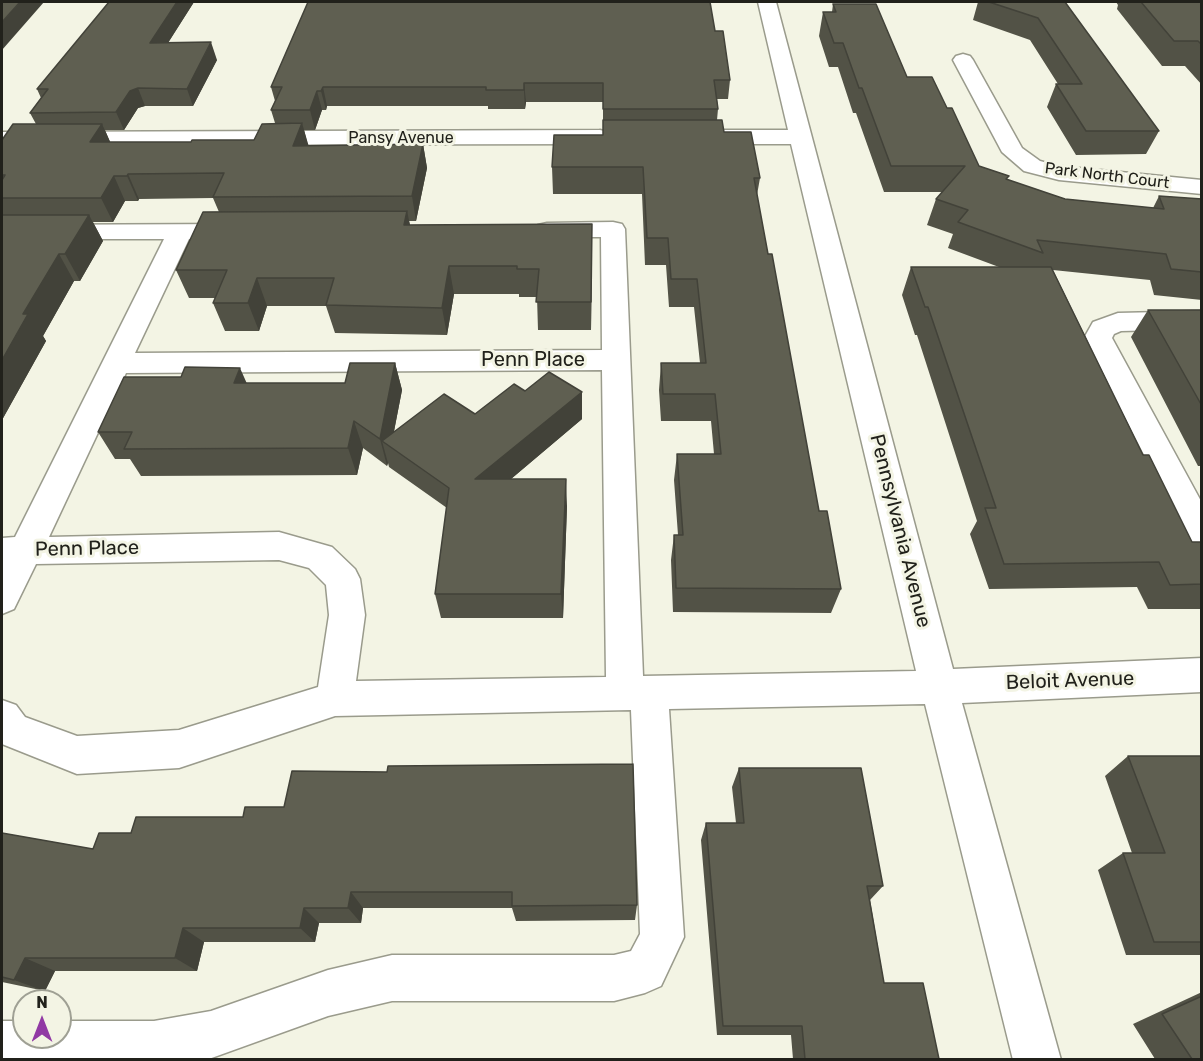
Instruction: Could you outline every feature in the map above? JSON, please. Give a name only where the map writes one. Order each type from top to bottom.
[{"type":"street","name":"Pennsylvania Avenue","points":[[767,2],[939,687],[1037,1059]]},
{"type":"street","name":"Park North Court","points":[[963,60],[1013,152],[1032,166],[1059,173],[1202,187]]},
{"type":"street","points":[[692,137],[800,136]]},
{"type":"street","name":"Pansy Avenue","points":[[2,139],[620,137]]},
{"type":"street","points":[[2,1046],[154,1046],[212,1035],[328,993],[392,978],[615,978],[645,970],[662,937],[637,693],[617,360],[613,229],[519,230]]},
{"type":"street","points":[[2,231],[262,231]]},
{"type":"street","name":"Penn Place","points":[[2,599],[13,551],[116,363],[180,231]]},
{"type":"street","points":[[1202,320],[1118,322],[1103,328],[1098,338],[1202,535]]},
{"type":"street","name":"Penn Place","points":[[116,363],[617,360]]},
{"type":"street","name":"Penn Place","points":[[13,551],[279,546],[320,557],[343,579],[347,615],[336,699]]},
{"type":"street","name":"Beloit Avenue","points":[[939,687],[1202,675]]},
{"type":"street","points":[[2,718],[12,730],[77,754],[111,753],[179,749],[336,699],[939,687]]},
{"type":"building","points":[[2,2],[20,2],[2,22]]},
{"type":"building","points":[[109,2],[177,2],[150,43],[211,42],[187,89],[138,88],[130,91],[116,112],[30,113],[48,89],[37,89]]},
{"type":"building","points":[[308,2],[710,2],[715,31],[723,31],[730,80],[714,80],[718,109],[603,109],[603,83],[524,83],[524,90],[486,90],[486,87],[323,87],[321,91],[317,91],[310,110],[271,110],[282,87],[271,87]]},
{"type":"building","points":[[989,2],[1065,2],[1159,131],[1086,131],[1056,84],[1082,84],[1038,18]]},
{"type":"building","points":[[1141,2],[1202,2],[1202,45],[1198,41],[1174,41]]},
{"type":"building","points":[[833,4],[876,4],[907,77],[932,77],[947,108],[952,108],[979,166],[1009,176],[1006,179],[1065,199],[1164,209],[1159,196],[1202,199],[1202,272],[1171,269],[1166,254],[1037,240],[1043,253],[958,222],[968,210],[936,199],[965,166],[891,166],[843,43],[834,43],[823,12],[836,12]]},
{"type":"building","points":[[603,120],[722,120],[724,132],[751,132],[760,178],[754,178],[768,254],[772,254],[819,511],[827,511],[841,589],[676,588],[674,535],[683,535],[677,454],[721,454],[715,394],[663,394],[661,363],[706,363],[697,279],[671,279],[668,238],[647,238],[643,167],[552,167],[554,135],[603,135]]},
{"type":"building","points":[[302,123],[293,146],[423,144],[412,196],[213,197],[224,173],[114,176],[101,198],[2,198],[2,180],[5,175],[2,175],[2,140],[13,124],[102,124],[90,142],[191,142],[192,140],[254,140],[262,124]]},
{"type":"building","points":[[407,211],[404,225],[592,224],[591,302],[536,302],[539,269],[517,269],[517,266],[449,266],[442,308],[326,305],[334,278],[257,278],[248,303],[213,303],[227,270],[176,270],[203,212]]},
{"type":"building","points":[[2,215],[89,215],[65,254],[59,254],[23,314],[28,314],[2,360]]},
{"type":"building","points":[[911,267],[1051,267],[1143,455],[1149,455],[1192,542],[1202,542],[1202,584],[1170,585],[1159,562],[1004,564],[985,508],[996,508],[928,307],[925,307]]},
{"type":"building","points":[[1148,310],[1202,310],[1202,406]]},
{"type":"building","points":[[350,363],[395,363],[380,439],[354,421],[348,448],[124,449],[132,432],[98,432],[124,377],[181,377],[185,367],[240,368],[234,383],[345,383]]},
{"type":"building","points":[[549,372],[582,392],[475,479],[566,479],[561,594],[435,594],[449,488],[382,441],[444,394],[475,414],[514,384],[525,391]]},
{"type":"building","points":[[1128,756],[1202,756],[1202,942],[1154,942],[1123,853],[1165,853]]},
{"type":"building","points":[[633,764],[637,905],[512,906],[512,892],[351,892],[348,908],[304,908],[300,928],[183,928],[175,958],[25,958],[14,980],[2,977],[2,833],[93,849],[99,833],[131,833],[136,817],[243,817],[245,807],[284,807],[292,771],[387,772],[388,766]]},
{"type":"building","points":[[739,768],[861,768],[883,886],[867,886],[884,983],[923,983],[939,1059],[805,1059],[802,1026],[723,1026],[706,823],[744,823]]},
{"type":"building","points":[[1202,996],[1202,1059],[1192,1059],[1162,1014]]}]
